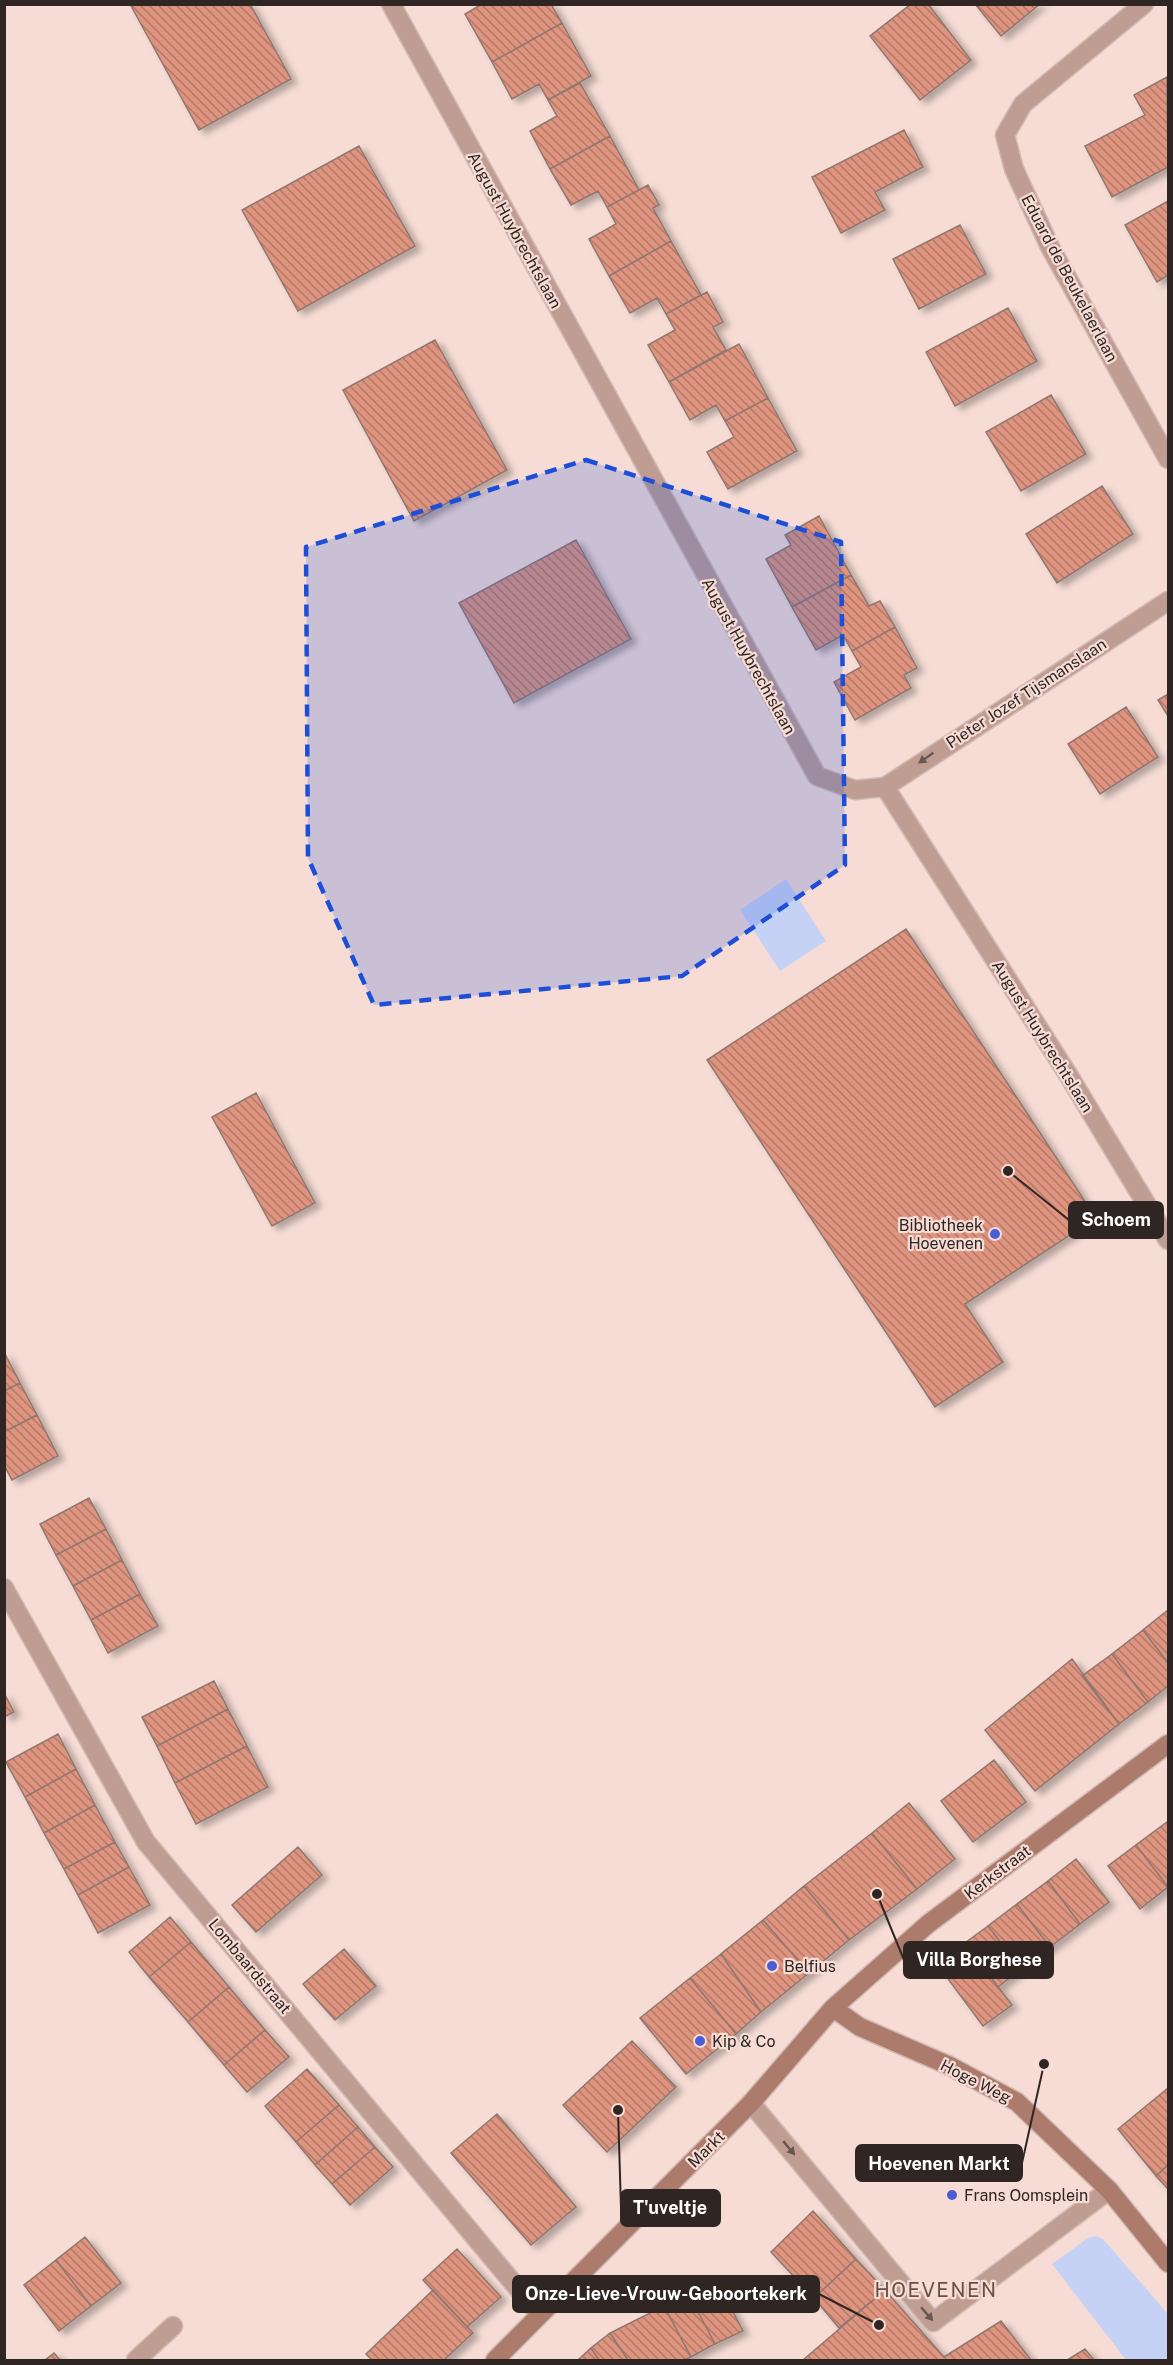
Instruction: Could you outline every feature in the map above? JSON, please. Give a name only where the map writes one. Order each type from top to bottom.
[{"type":"main road","name":"Kerkstraat","points":[[834,2008],[928,1924],[1168,1744]]},
{"type":"main road","name":"Markt","points":[[495,2361],[539,2314],[751,2103],[834,2008]]},
{"type":"main road","name":"Hoge Weg","points":[[834,2008],[860,2027],[950,2066],[1017,2102],[1109,2190],[1168,2263]]},
{"type":"street","name":"August Huybrechtslaan","points":[[391,4],[817,776],[855,790],[885,787],[1069,1076],[1168,1240]]},
{"type":"street","name":"Eduard de Beukelaerlaan","points":[[1144,4],[1023,105],[1005,135],[1014,169],[1050,247],[1168,459]]},
{"type":"street","name":"Pieter Jozef Tijsmanslaan","points":[[885,787],[1168,601]]},
{"type":"street","name":"Lombaardstraat","points":[[4,1588],[146,1842],[539,2314]]},
{"type":"street","points":[[751,2103],[933,2322],[1109,2190]]},
{"type":"street","points":[[136,2361],[173,2326]]},
{"type":"highlighted area","points":[[586,460],[841,542],[845,865],[682,976],[374,1005],[308,858],[306,547]]},
{"type":"shaded area","points":[[786,879],[826,941],[780,971],[740,910]]},
{"type":"shaded area","points":[[1096,2236],[1103,2239],[1168,2314],[1168,2360],[1126,2360],[1052,2264],[1088,2238]]},
{"type":"building","points":[[130,4],[250,4],[291,79],[199,130]]},
{"type":"building","points":[[482,4],[551,4],[562,23],[492,62],[465,14]]},
{"type":"building","points":[[911,4],[928,4],[971,60],[920,100],[870,36]]},
{"type":"building","points":[[975,4],[1040,4],[1001,36]]},
{"type":"building","points":[[562,23],[591,76],[548,100],[539,84],[512,99],[492,62]]},
{"type":"building","points":[[1167,77],[1168,167],[1112,197],[1085,146],[1145,115],[1134,95]]},
{"type":"building","points":[[580,83],[610,136],[550,169],[530,131],[557,116],[548,100]]},
{"type":"building","points":[[904,130],[923,167],[875,192],[885,210],[841,233],[812,177]]},
{"type":"building","points":[[610,136],[639,190],[607,207],[598,191],[571,205],[550,169]]},
{"type":"building","points":[[359,146],[415,246],[298,311],[242,210]]},
{"type":"building","points":[[648,185],[659,205],[653,208],[671,241],[609,276],[589,239],[616,224],[607,207]]},
{"type":"building","points":[[1168,201],[1168,275],[1157,282],[1125,225]]},
{"type":"building","points":[[960,225],[986,274],[919,309],[893,259]]},
{"type":"building","points":[[671,241],[701,295],[666,314],[657,298],[630,313],[609,276]]},
{"type":"building","points":[[707,292],[723,322],[713,327],[726,350],[669,382],[648,345],[675,330],[666,314]]},
{"type":"building","points":[[1008,308],[1037,361],[955,406],[926,352]]},
{"type":"building","points":[[435,340],[507,470],[414,521],[343,390]]},
{"type":"building","points":[[739,344],[768,398],[725,421],[716,405],[690,420],[669,382]]},
{"type":"building","points":[[1051,395],[1086,454],[1021,491],[986,432]]},
{"type":"building","points":[[768,398],[797,451],[728,489],[707,452],[734,437],[725,421]]},
{"type":"building","points":[[1102,486],[1133,534],[1057,583],[1026,534]]},
{"type":"building","points":[[819,516],[851,575],[792,607],[766,559],[791,545],[785,535]]},
{"type":"building","points":[[576,540],[631,639],[514,703],[459,603]]},
{"type":"building","points":[[851,575],[869,606],[880,601],[895,627],[852,651],[843,635],[816,650],[792,607]]},
{"type":"building","points":[[895,627],[917,668],[904,675],[911,688],[855,720],[834,682],[861,667],[852,651]]},
{"type":"building","points":[[1168,694],[1168,716],[1158,700]]},
{"type":"building","points":[[1126,707],[1158,757],[1100,794],[1068,744]]},
{"type":"building","points":[[906,929],[1096,1218],[965,1304],[1003,1362],[935,1407],[707,1060]]},
{"type":"building","points":[[256,1093],[315,1203],[272,1226],[212,1117]]},
{"type":"building","points":[[4,1352],[20,1383],[4,1391]]},
{"type":"building","points":[[20,1383],[37,1415],[4,1432],[4,1391]]},
{"type":"building","points":[[37,1415],[58,1456],[12,1480],[4,1465],[4,1432]]},
{"type":"building","points":[[89,1498],[106,1529],[56,1555],[40,1524]]},
{"type":"building","points":[[106,1529],[122,1560],[73,1586],[56,1555]]},
{"type":"building","points":[[122,1560],[140,1594],[91,1620],[73,1586]]},
{"type":"building","points":[[140,1594],[158,1626],[108,1653],[91,1620]]},
{"type":"building","points":[[1168,1610],[1168,1663],[1143,1630]]},
{"type":"building","points":[[1143,1630],[1168,1663],[1168,1686],[1148,1702],[1112,1654]]},
{"type":"building","points":[[1112,1654],[1148,1702],[1119,1724],[1082,1676]]},
{"type":"building","points":[[1072,1659],[1119,1724],[1035,1791],[985,1730]]},
{"type":"building","points":[[214,1681],[228,1709],[157,1746],[142,1717]]},
{"type":"building","points":[[4,1693],[14,1712],[4,1717]]},
{"type":"building","points":[[228,1709],[247,1746],[175,1783],[157,1746]]},
{"type":"building","points":[[58,1734],[76,1769],[25,1797],[6,1762]]},
{"type":"building","points":[[247,1746],[268,1787],[196,1824],[175,1783]]},
{"type":"building","points":[[994,1760],[1026,1802],[973,1842],[941,1801]]},
{"type":"building","points":[[76,1769],[95,1805],[44,1833],[25,1797]]},
{"type":"building","points":[[909,1803],[955,1859],[917,1889],[872,1833]]},
{"type":"building","points":[[95,1805],[115,1842],[64,1869],[44,1833]]},
{"type":"building","points":[[1168,1823],[1168,1887],[1136,1845]]},
{"type":"building","points":[[872,1833],[917,1889],[849,1940],[804,1886]]},
{"type":"building","points":[[115,1842],[129,1867],[78,1895],[64,1869]]},
{"type":"building","points":[[1136,1845],[1168,1887],[1140,1909],[1108,1866]]},
{"type":"building","points":[[298,1847],[322,1875],[256,1932],[232,1905]]},
{"type":"building","points":[[1076,1859],[1109,1902],[1080,1924],[1048,1881]]},
{"type":"building","points":[[129,1867],[150,1905],[98,1933],[78,1895]]},
{"type":"building","points":[[1048,1881],[1080,1924],[1050,1947],[1017,1904]]},
{"type":"building","points":[[804,1886],[849,1940],[809,1973],[763,1920]]},
{"type":"building","points":[[1017,1904],[1050,1947],[1021,1969],[988,1926]]},
{"type":"building","points":[[170,1917],[191,1942],[149,1977],[129,1952]]},
{"type":"building","points":[[763,1920],[809,1973],[761,2012],[721,1954]]},
{"type":"building","points":[[988,1926],[1021,1969],[998,1987],[965,1943]]},
{"type":"building","points":[[191,1942],[229,1987],[188,2022],[149,1977]]},
{"type":"building","points":[[965,1943],[1012,2005],[983,2026],[937,1964]]},
{"type":"building","points":[[344,1949],[376,1986],[335,2020],[303,1984]]},
{"type":"building","points":[[721,1954],[761,2012],[736,2034],[690,1978]]},
{"type":"building","points":[[690,1978],[736,2034],[686,2074],[640,2018]]},
{"type":"building","points":[[229,1987],[265,2030],[224,2065],[188,2022]]},
{"type":"building","points":[[265,2030],[289,2057],[247,2092],[224,2065]]},
{"type":"building","points":[[632,2041],[676,2087],[607,2152],[563,2105]]},
{"type":"building","points":[[307,2069],[339,2105],[296,2142],[265,2106]]},
{"type":"building","points":[[1168,2088],[1168,2165],[1156,2176],[1118,2129]]},
{"type":"building","points":[[339,2105],[358,2127],[315,2165],[296,2142]]},
{"type":"building","points":[[497,2114],[576,2207],[531,2245],[451,2153]]},
{"type":"building","points":[[358,2127],[375,2147],[332,2184],[315,2165]]},
{"type":"building","points":[[375,2147],[393,2167],[350,2205],[332,2184]]},
{"type":"building","points":[[1168,2165],[1168,2189],[1156,2176]]},
{"type":"building","points":[[813,2211],[856,2259],[814,2298],[771,2252]]},
{"type":"building","points":[[85,2237],[121,2283],[91,2306],[56,2260]]},
{"type":"building","points":[[457,2249],[501,2297],[467,2327],[423,2280]]},
{"type":"building","points":[[856,2259],[885,2290],[839,2328],[814,2298]]},
{"type":"building","points":[[56,2260],[91,2306],[59,2331],[24,2285]]},
{"type":"building","points":[[716,2279],[743,2331],[715,2344],[688,2293]]},
{"type":"building","points":[[433,2290],[473,2333],[444,2360],[372,2360],[366,2354]]},
{"type":"building","points":[[885,2290],[944,2357],[1001,2321],[1031,2360],[803,2360]]},
{"type":"building","points":[[688,2293],[715,2344],[691,2357],[664,2306]]},
{"type":"building","points":[[664,2306],[691,2357],[684,2360],[628,2360],[610,2333]]},
{"type":"building","points":[[610,2333],[628,2360],[599,2360],[591,2348]]},
{"type":"building","points":[[591,2348],[599,2360],[578,2360]]},
{"type":"building","points":[[1085,2349],[1094,2360],[1067,2360]]},
{"type":"building","points":[[54,2353],[60,2360],[45,2360]]},
{"type":"place","name":"Schoem","points":[[1008,1171]]},
{"type":"place","name":"Bibliotheek Hoevenen","points":[[995,1234]]},
{"type":"place","name":"Villa Borghese","points":[[877,1894]]},
{"type":"place","name":"Belfius","points":[[772,1966]]},
{"type":"place","name":"Kip & Co","points":[[700,2041]]},
{"type":"place","name":"Hoevenen Markt","points":[[1044,2064]]},
{"type":"place","name":"T'uveltje","points":[[618,2110]]},
{"type":"place","name":"Frans Oomsplein","points":[[952,2195]]},
{"type":"place","name":"Onze-Lieve-Vrouw-Geboortekerk","points":[[879,2325]]},
{"type":"district","name":"HOEVENEN","points":[[936,2290]]}]
